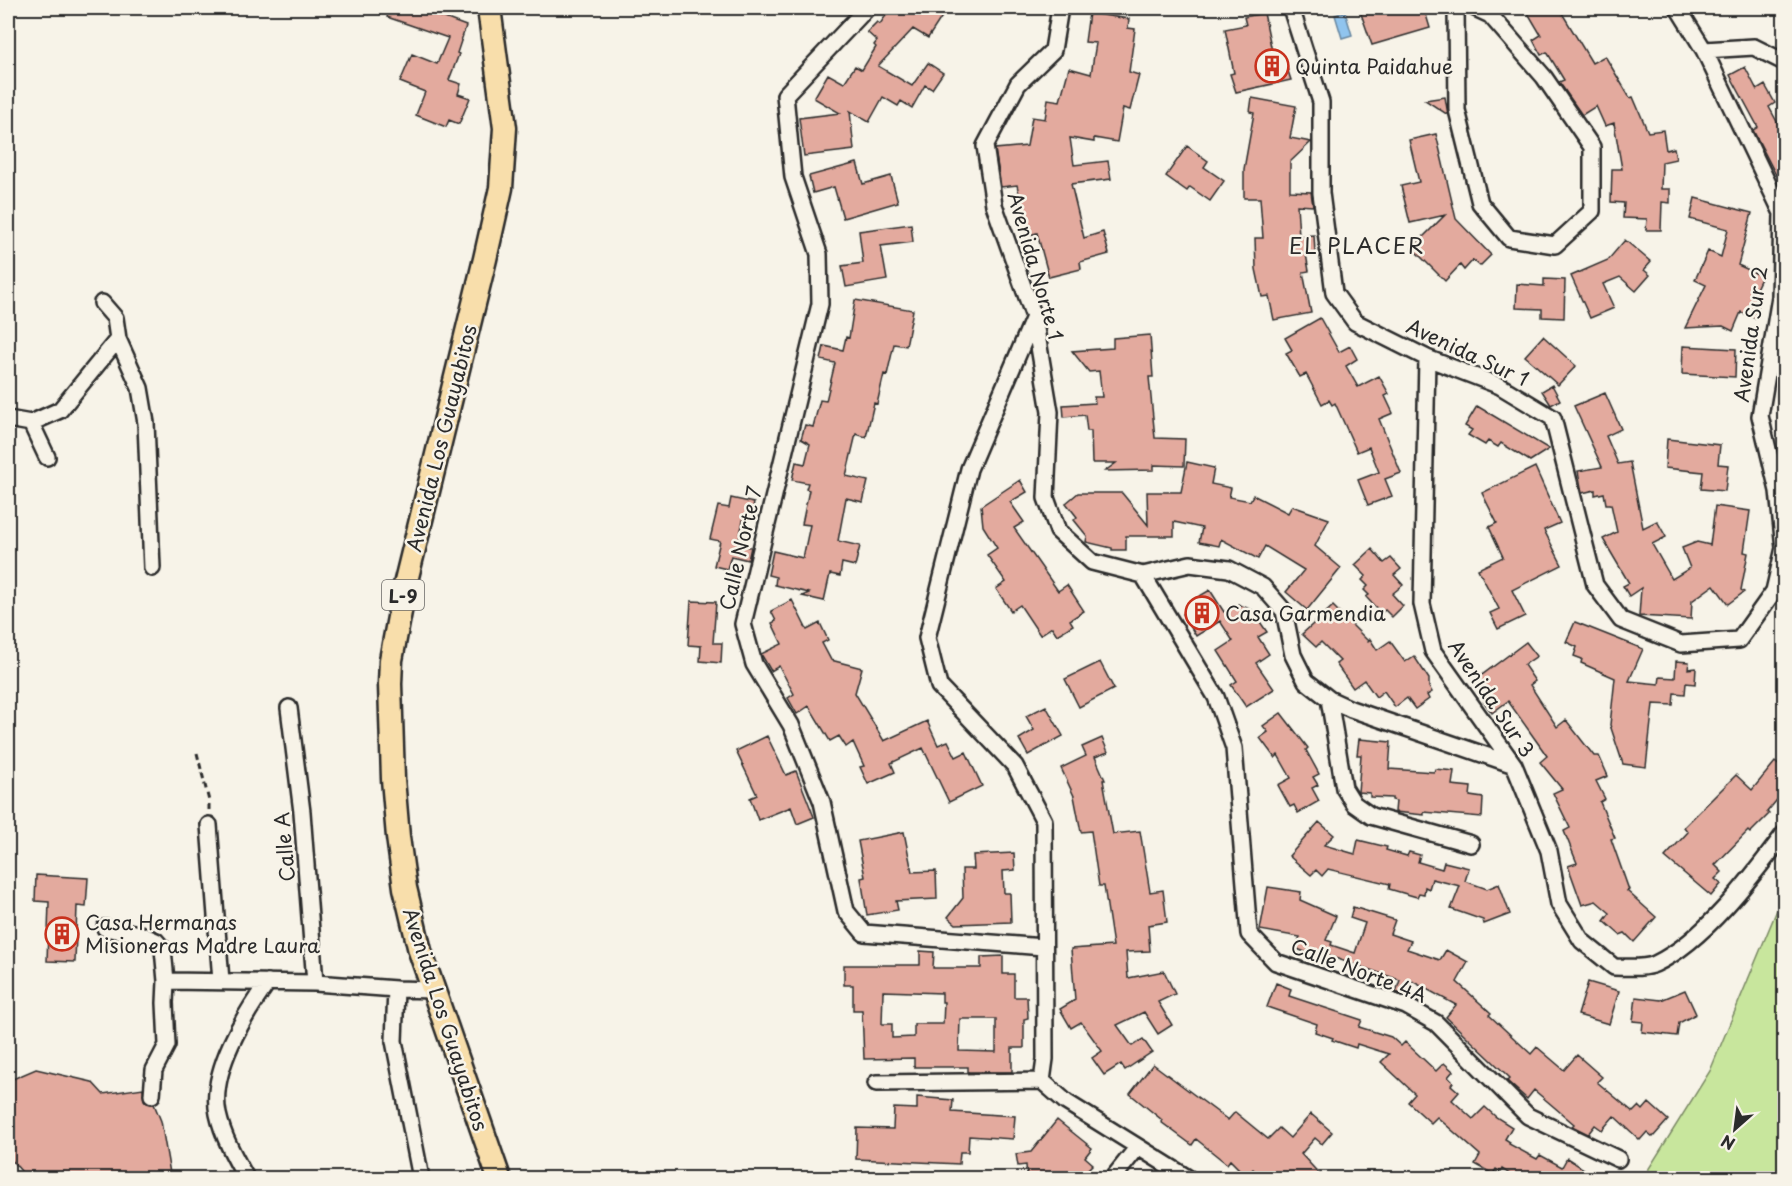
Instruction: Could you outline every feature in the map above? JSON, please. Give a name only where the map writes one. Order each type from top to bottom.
[{"type":"main road","name":"Avenida Los Guayabitos","points":[[489,8],[505,128],[501,188],[405,585],[391,660],[390,708],[398,837],[410,909],[420,951],[500,1179]]},
{"type":"street","name":"Calle Norte 7","points":[[867,8],[785,95],[794,177],[819,254],[820,304],[743,624],[754,664],[791,725],[822,802],[846,911],[864,933],[1043,947]]},
{"type":"street","name":"Avenida Norte 1","points":[[1060,8],[1053,50],[1018,84],[985,146],[994,205],[1034,317],[1050,412],[1046,498],[1058,531],[1092,562],[1143,575]]},
{"type":"street","name":"Avenida Sur 1","points":[[1291,8],[1321,102],[1321,193],[1334,293],[1355,322],[1427,358],[1500,386],[1552,418],[1595,585],[1621,620],[1681,644],[1739,640]]},
{"type":"street","points":[[1456,8],[1456,110],[1480,204],[1509,238],[1555,245],[1592,211],[1592,147],[1544,76],[1490,15],[1475,8]]},
{"type":"street","name":"Avenida Sur 2","points":[[1678,8],[1704,50],[1782,213],[1780,297],[1760,416],[1778,491],[1784,548],[1774,591],[1739,640]]},
{"type":"street","points":[[1704,50],[1754,47],[1785,62]]},
{"type":"street","points":[[102,303],[116,318],[118,339],[140,388],[146,423],[152,568]]},
{"type":"street","points":[[1034,317],[969,469],[927,638],[939,686],[1015,766],[1044,821],[1045,1059],[1042,1081]]},
{"type":"street","points":[[8,419],[31,423],[60,410],[118,339]]},
{"type":"street","name":"Avenida Sur 3","points":[[1427,358],[1422,604],[1432,651],[1514,765],[1549,851],[1559,904],[1582,941],[1614,967],[1653,965],[1698,936],[1757,871],[1785,834]]},
{"type":"street","points":[[31,423],[47,457]]},
{"type":"street","points":[[1143,575],[1190,564],[1229,569],[1263,587],[1284,611],[1293,655],[1306,681],[1329,699],[1351,709],[1514,765]]},
{"type":"street","name":"Calle Norte 4A","points":[[1143,575],[1216,697],[1234,748],[1250,934],[1276,962],[1406,1006],[1436,1023],[1528,1116],[1618,1159]]},
{"type":"street","points":[[1329,699],[1344,788],[1354,804],[1371,816],[1471,844]]},
{"type":"street","name":"Calle A","points":[[289,708],[302,812],[315,982]]},
{"type":"street","points":[[209,825],[221,981]]},
{"type":"street","points":[[105,928],[140,934],[156,941],[163,949],[167,1045],[154,1070],[152,1095]]},
{"type":"street","points":[[166,981],[315,982],[433,990]]},
{"type":"street","points":[[246,1179],[226,1137],[218,1114],[216,1095],[234,1036],[249,1008],[268,982]]},
{"type":"street","points":[[396,989],[394,1041],[421,1179]]},
{"type":"street","points":[[876,1083],[1042,1081],[1066,1102],[1188,1179]]},
{"type":"street","points":[[1113,1179],[1137,1148]]},
{"type":"path","points":[[197,753],[209,801],[209,825]]},
{"type":"green space","points":[[1784,893],[1784,1178],[1643,1178],[1710,1071]]},
{"type":"water","points":[[1345,12],[1352,35],[1342,38],[1335,15]]},
{"type":"building","points":[[391,8],[436,8],[434,14],[466,26],[449,80],[461,84],[458,94],[470,98],[459,124],[449,120],[446,127],[416,115],[425,92],[400,82],[412,54],[437,64],[448,38],[387,17]]},
{"type":"building","points":[[891,8],[932,8],[943,15],[928,38],[913,29],[878,66],[912,86],[928,63],[943,73],[932,89],[925,85],[912,108],[901,101],[898,106],[883,97],[869,122],[850,111],[854,150],[804,156],[799,118],[840,113],[814,98],[828,74],[844,83],[855,66],[862,70],[876,47],[874,45],[877,41],[867,32],[877,22],[880,24]]},
{"type":"building","points":[[1359,8],[1424,8],[1430,28],[1372,45]]},
{"type":"building","points":[[1525,8],[1559,8],[1592,63],[1605,56],[1630,98],[1633,97],[1648,132],[1663,130],[1666,150],[1674,148],[1676,159],[1662,162],[1661,189],[1670,189],[1670,203],[1662,202],[1661,230],[1646,230],[1647,219],[1623,218],[1624,203],[1611,202],[1612,169],[1622,169],[1614,123],[1605,126],[1596,106],[1582,115],[1559,82],[1564,80],[1547,52],[1541,55],[1533,40],[1541,35]]},
{"type":"building","points":[[1089,13],[1129,19],[1128,28],[1135,29],[1129,72],[1139,75],[1130,110],[1123,108],[1117,142],[1094,138],[1094,142],[1070,138],[1074,165],[1108,161],[1111,179],[1071,184],[1084,238],[1103,232],[1109,254],[1080,262],[1081,269],[1049,277],[1037,233],[1029,235],[1017,185],[1001,187],[995,149],[1027,146],[1032,117],[1045,119],[1048,99],[1060,101],[1069,68],[1091,74],[1096,43],[1085,42]]},
{"type":"building","points":[[1264,13],[1274,61],[1284,59],[1291,80],[1236,92],[1230,74],[1234,73],[1225,29],[1246,25],[1244,17]]},
{"type":"building","points":[[1745,67],[1757,90],[1765,85],[1775,103],[1769,107],[1780,127],[1785,125],[1785,170],[1776,175],[1753,130],[1758,127],[1730,75]]},
{"type":"building","points":[[1445,97],[1448,115],[1425,100]]},
{"type":"building","points":[[1252,98],[1296,106],[1290,138],[1311,142],[1290,162],[1290,191],[1311,192],[1313,206],[1297,205],[1299,236],[1314,235],[1315,253],[1306,254],[1309,271],[1303,272],[1311,313],[1274,320],[1269,296],[1262,297],[1256,269],[1255,238],[1263,238],[1260,198],[1244,198],[1244,169],[1254,113],[1250,112]]},
{"type":"building","points":[[1436,134],[1456,219],[1491,255],[1480,266],[1473,260],[1464,270],[1460,265],[1445,281],[1412,248],[1445,215],[1410,223],[1401,186],[1419,182],[1409,140]]},
{"type":"building","points":[[1187,146],[1208,161],[1204,167],[1224,181],[1210,201],[1190,187],[1187,191],[1166,176]]},
{"type":"building","points":[[857,163],[863,184],[891,176],[898,202],[843,218],[834,187],[813,193],[809,176]]},
{"type":"building","points":[[1695,198],[1752,213],[1738,265],[1762,276],[1754,293],[1760,295],[1756,319],[1741,312],[1733,331],[1723,326],[1685,328],[1706,285],[1695,280],[1708,251],[1721,257],[1728,229],[1690,219]]},
{"type":"building","points":[[911,224],[913,242],[881,246],[887,280],[846,287],[842,266],[863,263],[859,231]]},
{"type":"building","points":[[1625,240],[1651,262],[1644,270],[1650,275],[1636,291],[1620,277],[1603,284],[1614,308],[1590,318],[1571,276],[1608,260]]},
{"type":"building","points":[[1544,279],[1565,280],[1564,318],[1542,317],[1542,309],[1516,308],[1517,284],[1544,286]]},
{"type":"building","points":[[855,300],[913,310],[906,346],[894,344],[887,375],[884,374],[877,404],[874,403],[866,437],[856,434],[846,476],[868,481],[863,502],[846,498],[838,541],[860,546],[855,566],[842,563],[840,576],[830,574],[824,601],[802,596],[809,593],[775,585],[776,577],[768,575],[773,551],[803,558],[810,525],[802,524],[809,490],[806,489],[808,483],[792,480],[796,462],[805,464],[810,444],[801,439],[805,425],[813,427],[820,400],[826,401],[835,363],[821,360],[824,346],[843,350],[846,337],[849,338]]},
{"type":"building","points":[[1320,318],[1339,352],[1350,346],[1357,359],[1346,366],[1358,387],[1379,376],[1389,394],[1385,396],[1393,413],[1379,419],[1401,473],[1385,479],[1392,496],[1368,505],[1358,480],[1379,472],[1369,447],[1357,452],[1335,403],[1332,405],[1329,400],[1322,404],[1306,374],[1300,377],[1286,353],[1292,350],[1285,338]]},
{"type":"building","points":[[1150,335],[1153,377],[1149,377],[1155,438],[1185,439],[1184,466],[1154,465],[1154,470],[1105,471],[1116,463],[1092,463],[1091,431],[1087,431],[1085,415],[1064,417],[1063,405],[1095,403],[1094,397],[1102,397],[1099,371],[1089,372],[1072,351],[1113,348],[1113,338]]},
{"type":"building","points":[[1543,336],[1576,366],[1558,385],[1525,356]]},
{"type":"building","points":[[1683,346],[1736,349],[1735,377],[1682,374]]},
{"type":"building","points":[[1552,385],[1560,400],[1551,405],[1542,391]]},
{"type":"building","points":[[1605,393],[1621,429],[1606,436],[1618,464],[1630,462],[1643,528],[1657,521],[1666,537],[1652,544],[1672,579],[1690,568],[1682,548],[1697,542],[1710,545],[1715,506],[1750,511],[1744,552],[1748,553],[1741,590],[1744,592],[1728,604],[1714,585],[1692,601],[1691,619],[1639,616],[1641,588],[1629,596],[1623,586],[1629,583],[1603,539],[1617,532],[1611,504],[1606,504],[1604,493],[1595,495],[1595,490],[1582,493],[1578,471],[1602,467],[1574,406]]},
{"type":"building","points":[[1477,406],[1549,449],[1530,461],[1501,443],[1498,447],[1488,441],[1485,445],[1468,435],[1472,430],[1465,426]]},
{"type":"building","points":[[1667,439],[1720,445],[1718,464],[1728,465],[1725,491],[1701,489],[1703,472],[1665,468]]},
{"type":"building","points":[[1187,462],[1214,468],[1211,484],[1231,488],[1229,497],[1250,501],[1253,495],[1288,513],[1292,506],[1329,519],[1315,546],[1341,568],[1307,610],[1286,592],[1304,570],[1265,546],[1258,559],[1221,539],[1219,546],[1199,542],[1202,528],[1174,522],[1174,536],[1126,536],[1126,550],[1112,550],[1112,548],[1086,542],[1087,536],[1074,520],[1077,517],[1066,503],[1078,493],[1122,493],[1148,525],[1147,492],[1181,492]]},
{"type":"building","points":[[1535,467],[1560,523],[1544,530],[1562,565],[1512,590],[1525,616],[1498,629],[1490,613],[1499,609],[1478,569],[1503,557],[1489,527],[1497,523],[1482,493]]},
{"type":"building","points":[[1020,480],[1027,492],[1010,502],[1024,522],[1014,528],[1058,591],[1067,585],[1084,611],[1070,620],[1073,625],[1057,635],[1052,627],[1040,635],[1020,605],[1011,611],[996,589],[1006,582],[987,555],[997,548],[983,526],[981,506]]},
{"type":"building","points":[[731,498],[754,503],[751,518],[744,516],[738,545],[751,547],[748,560],[731,556],[727,569],[714,566],[720,541],[710,539],[718,506],[729,508]]},
{"type":"building","points":[[1372,549],[1384,563],[1391,558],[1401,569],[1394,575],[1403,585],[1392,594],[1403,606],[1392,617],[1385,610],[1381,613],[1366,597],[1369,595],[1364,590],[1368,586],[1362,580],[1366,576],[1355,565]]},
{"type":"building","points":[[1210,590],[1224,612],[1238,604],[1252,610],[1267,632],[1258,637],[1269,654],[1256,663],[1274,689],[1246,707],[1231,685],[1237,681],[1218,651],[1233,641],[1220,621],[1196,636],[1183,614],[1192,609],[1188,603]]},
{"type":"building","points":[[792,600],[807,630],[820,623],[828,640],[822,643],[831,660],[862,668],[855,693],[884,741],[927,721],[938,745],[948,741],[956,757],[966,752],[982,786],[949,802],[923,748],[891,763],[895,772],[868,784],[860,767],[864,766],[853,742],[846,747],[839,736],[830,741],[809,706],[797,714],[788,698],[794,694],[779,666],[771,671],[761,654],[782,644],[772,623],[776,621],[771,611]]},
{"type":"building","points":[[691,601],[716,602],[713,643],[722,643],[721,663],[700,661],[701,646],[688,645]]},
{"type":"building","points":[[1333,606],[1368,641],[1370,639],[1377,650],[1390,641],[1405,662],[1414,656],[1429,679],[1432,692],[1427,695],[1429,699],[1415,709],[1407,698],[1395,707],[1384,691],[1376,697],[1364,680],[1353,688],[1336,664],[1340,661],[1321,642],[1316,647],[1302,634]]},
{"type":"building","points":[[1575,622],[1643,649],[1629,681],[1659,684],[1660,677],[1675,678],[1676,661],[1689,662],[1688,669],[1696,668],[1695,684],[1686,683],[1685,694],[1674,693],[1673,705],[1653,704],[1646,767],[1623,764],[1610,725],[1615,678],[1581,663],[1582,659],[1574,656],[1577,647],[1566,642]]},
{"type":"building","points":[[1526,642],[1537,656],[1524,665],[1535,681],[1530,685],[1557,727],[1566,720],[1594,756],[1599,756],[1608,776],[1596,781],[1605,799],[1600,802],[1615,838],[1611,839],[1629,890],[1627,891],[1656,917],[1634,942],[1625,933],[1620,935],[1604,921],[1610,913],[1596,901],[1582,905],[1568,866],[1577,863],[1564,831],[1570,828],[1553,793],[1562,789],[1540,762],[1547,756],[1508,701],[1492,713],[1484,702],[1492,696],[1478,678]]},
{"type":"building","points":[[1100,662],[1114,689],[1079,707],[1065,679]]},
{"type":"building","points":[[1046,706],[1063,736],[1028,755],[1019,739],[1034,730],[1026,716]]},
{"type":"building","points":[[1281,713],[1308,748],[1306,750],[1319,774],[1313,777],[1318,785],[1312,788],[1319,801],[1298,813],[1294,805],[1290,807],[1278,785],[1291,778],[1278,755],[1275,758],[1260,738],[1268,732],[1263,726]]},
{"type":"building","points":[[767,736],[786,775],[796,771],[814,817],[797,824],[791,807],[758,820],[750,798],[757,795],[736,751]]},
{"type":"building","points":[[1102,738],[1108,752],[1095,757],[1105,780],[1103,780],[1113,834],[1140,831],[1150,892],[1163,890],[1167,922],[1148,925],[1150,951],[1126,952],[1128,978],[1164,971],[1175,994],[1158,1002],[1172,1025],[1158,1034],[1144,1012],[1117,1025],[1132,1046],[1143,1039],[1152,1052],[1125,1070],[1121,1064],[1104,1075],[1092,1058],[1102,1051],[1081,1022],[1071,1028],[1060,1009],[1075,1000],[1071,949],[1113,946],[1104,886],[1099,886],[1091,831],[1081,832],[1074,796],[1061,768],[1086,756],[1082,747]]},
{"type":"building","points":[[1359,739],[1391,742],[1389,769],[1454,771],[1452,785],[1471,787],[1470,796],[1483,798],[1482,817],[1395,812],[1396,801],[1392,798],[1370,797],[1370,793],[1358,792],[1361,755],[1357,755]]},
{"type":"building","points":[[1775,762],[1785,770],[1785,790],[1767,812],[1769,814],[1750,833],[1748,831],[1715,865],[1722,872],[1715,879],[1721,884],[1711,896],[1665,857],[1688,832],[1684,827],[1736,775],[1752,790]]},
{"type":"building","points":[[1319,822],[1334,835],[1324,845],[1355,854],[1358,840],[1387,847],[1386,850],[1407,856],[1409,852],[1420,855],[1418,862],[1442,869],[1444,862],[1469,868],[1465,881],[1487,889],[1499,884],[1510,914],[1484,924],[1483,920],[1451,909],[1460,886],[1432,879],[1429,889],[1425,887],[1424,894],[1419,893],[1417,897],[1389,889],[1390,884],[1328,869],[1322,876],[1316,870],[1311,875],[1289,856]]},
{"type":"building","points":[[904,832],[912,872],[936,871],[937,899],[896,901],[898,910],[867,915],[861,878],[865,877],[858,841]]},
{"type":"building","points":[[1014,853],[1015,870],[1003,871],[1004,893],[1010,893],[1011,922],[956,924],[948,917],[963,898],[962,869],[974,869],[973,855]]},
{"type":"building","name":"Casa Hermanas Misioneras Madre Laura","points":[[36,875],[88,878],[86,907],[77,906],[75,962],[47,961],[49,902],[35,901]]},
{"type":"building","points":[[1268,887],[1301,892],[1300,900],[1336,916],[1326,940],[1332,942],[1331,945],[1355,953],[1365,923],[1350,918],[1353,907],[1395,920],[1390,934],[1411,941],[1407,949],[1440,960],[1446,950],[1468,962],[1457,982],[1531,1054],[1537,1047],[1564,1070],[1577,1055],[1602,1077],[1597,1082],[1633,1112],[1639,1106],[1643,1110],[1649,1103],[1668,1120],[1653,1137],[1647,1132],[1640,1140],[1614,1116],[1602,1130],[1595,1125],[1588,1134],[1572,1126],[1574,1124],[1534,1090],[1527,1099],[1507,1081],[1510,1078],[1446,1017],[1456,1005],[1412,981],[1407,996],[1396,992],[1400,980],[1326,955],[1324,960],[1295,948],[1300,937],[1260,930]]},
{"type":"building","points":[[920,951],[934,952],[933,968],[981,968],[981,957],[1003,956],[1003,974],[1014,974],[1014,997],[1027,997],[1028,1018],[1024,1019],[1024,1048],[1012,1048],[1012,1072],[968,1072],[968,1067],[914,1067],[914,1058],[864,1059],[862,1010],[853,1010],[853,985],[844,985],[844,965],[920,965]],"holes":[[[883,991],[942,993],[943,1024],[914,1024],[914,1037],[892,1038],[892,1024],[882,1024]],[[960,1019],[996,1019],[996,1052],[959,1051]]]},
{"type":"building","points":[[1588,982],[1619,991],[1609,1024],[1578,1015]]},
{"type":"building","points":[[1276,983],[1291,989],[1289,996],[1362,1020],[1359,1027],[1391,1037],[1401,1046],[1405,1042],[1436,1071],[1444,1063],[1453,1071],[1448,1077],[1453,1082],[1451,1085],[1459,1092],[1452,1100],[1473,1119],[1485,1107],[1512,1127],[1505,1139],[1510,1142],[1509,1144],[1537,1159],[1540,1155],[1562,1167],[1567,1158],[1599,1179],[1517,1179],[1502,1169],[1501,1172],[1496,1169],[1493,1174],[1475,1164],[1480,1155],[1437,1117],[1431,1123],[1408,1102],[1415,1094],[1381,1062],[1389,1054],[1357,1044],[1356,1048],[1332,1040],[1333,1038],[1315,1032],[1317,1024],[1267,1007]]},
{"type":"building","points":[[1685,990],[1696,1014],[1679,1023],[1677,1036],[1642,1032],[1643,1022],[1633,1021],[1636,997],[1661,1000]]},
{"type":"building","points":[[1153,1064],[1228,1120],[1235,1112],[1268,1139],[1279,1128],[1290,1138],[1311,1114],[1332,1132],[1322,1144],[1315,1138],[1301,1154],[1324,1179],[1263,1179],[1253,1169],[1246,1176],[1230,1160],[1227,1164],[1196,1139],[1192,1145],[1161,1122],[1162,1120],[1130,1094]]},
{"type":"building","points":[[36,1069],[92,1082],[103,1094],[143,1088],[144,1100],[154,1104],[161,1121],[171,1179],[24,1179],[21,1171],[8,1156],[8,1081]]},
{"type":"building","points":[[917,1097],[953,1100],[952,1112],[1015,1116],[1013,1139],[969,1136],[968,1152],[960,1152],[959,1164],[856,1159],[857,1128],[893,1129],[894,1108],[917,1109]]},
{"type":"building","points":[[1057,1120],[1092,1148],[1085,1157],[1093,1164],[1088,1169],[1100,1179],[1027,1179],[1026,1165],[1018,1166],[1016,1154],[1031,1152]]},
{"type":"place","name":"Quinta Paidahue","points":[[1272,66]]},
{"type":"place","name":"Casa Garmendia","points":[[1202,613]]},
{"type":"place","name":"Casa Hermanas Misioneras Madre Laura","points":[[62,934]]},
{"type":"district","name":"EL PLACER","points":[[1357,244]]}]
